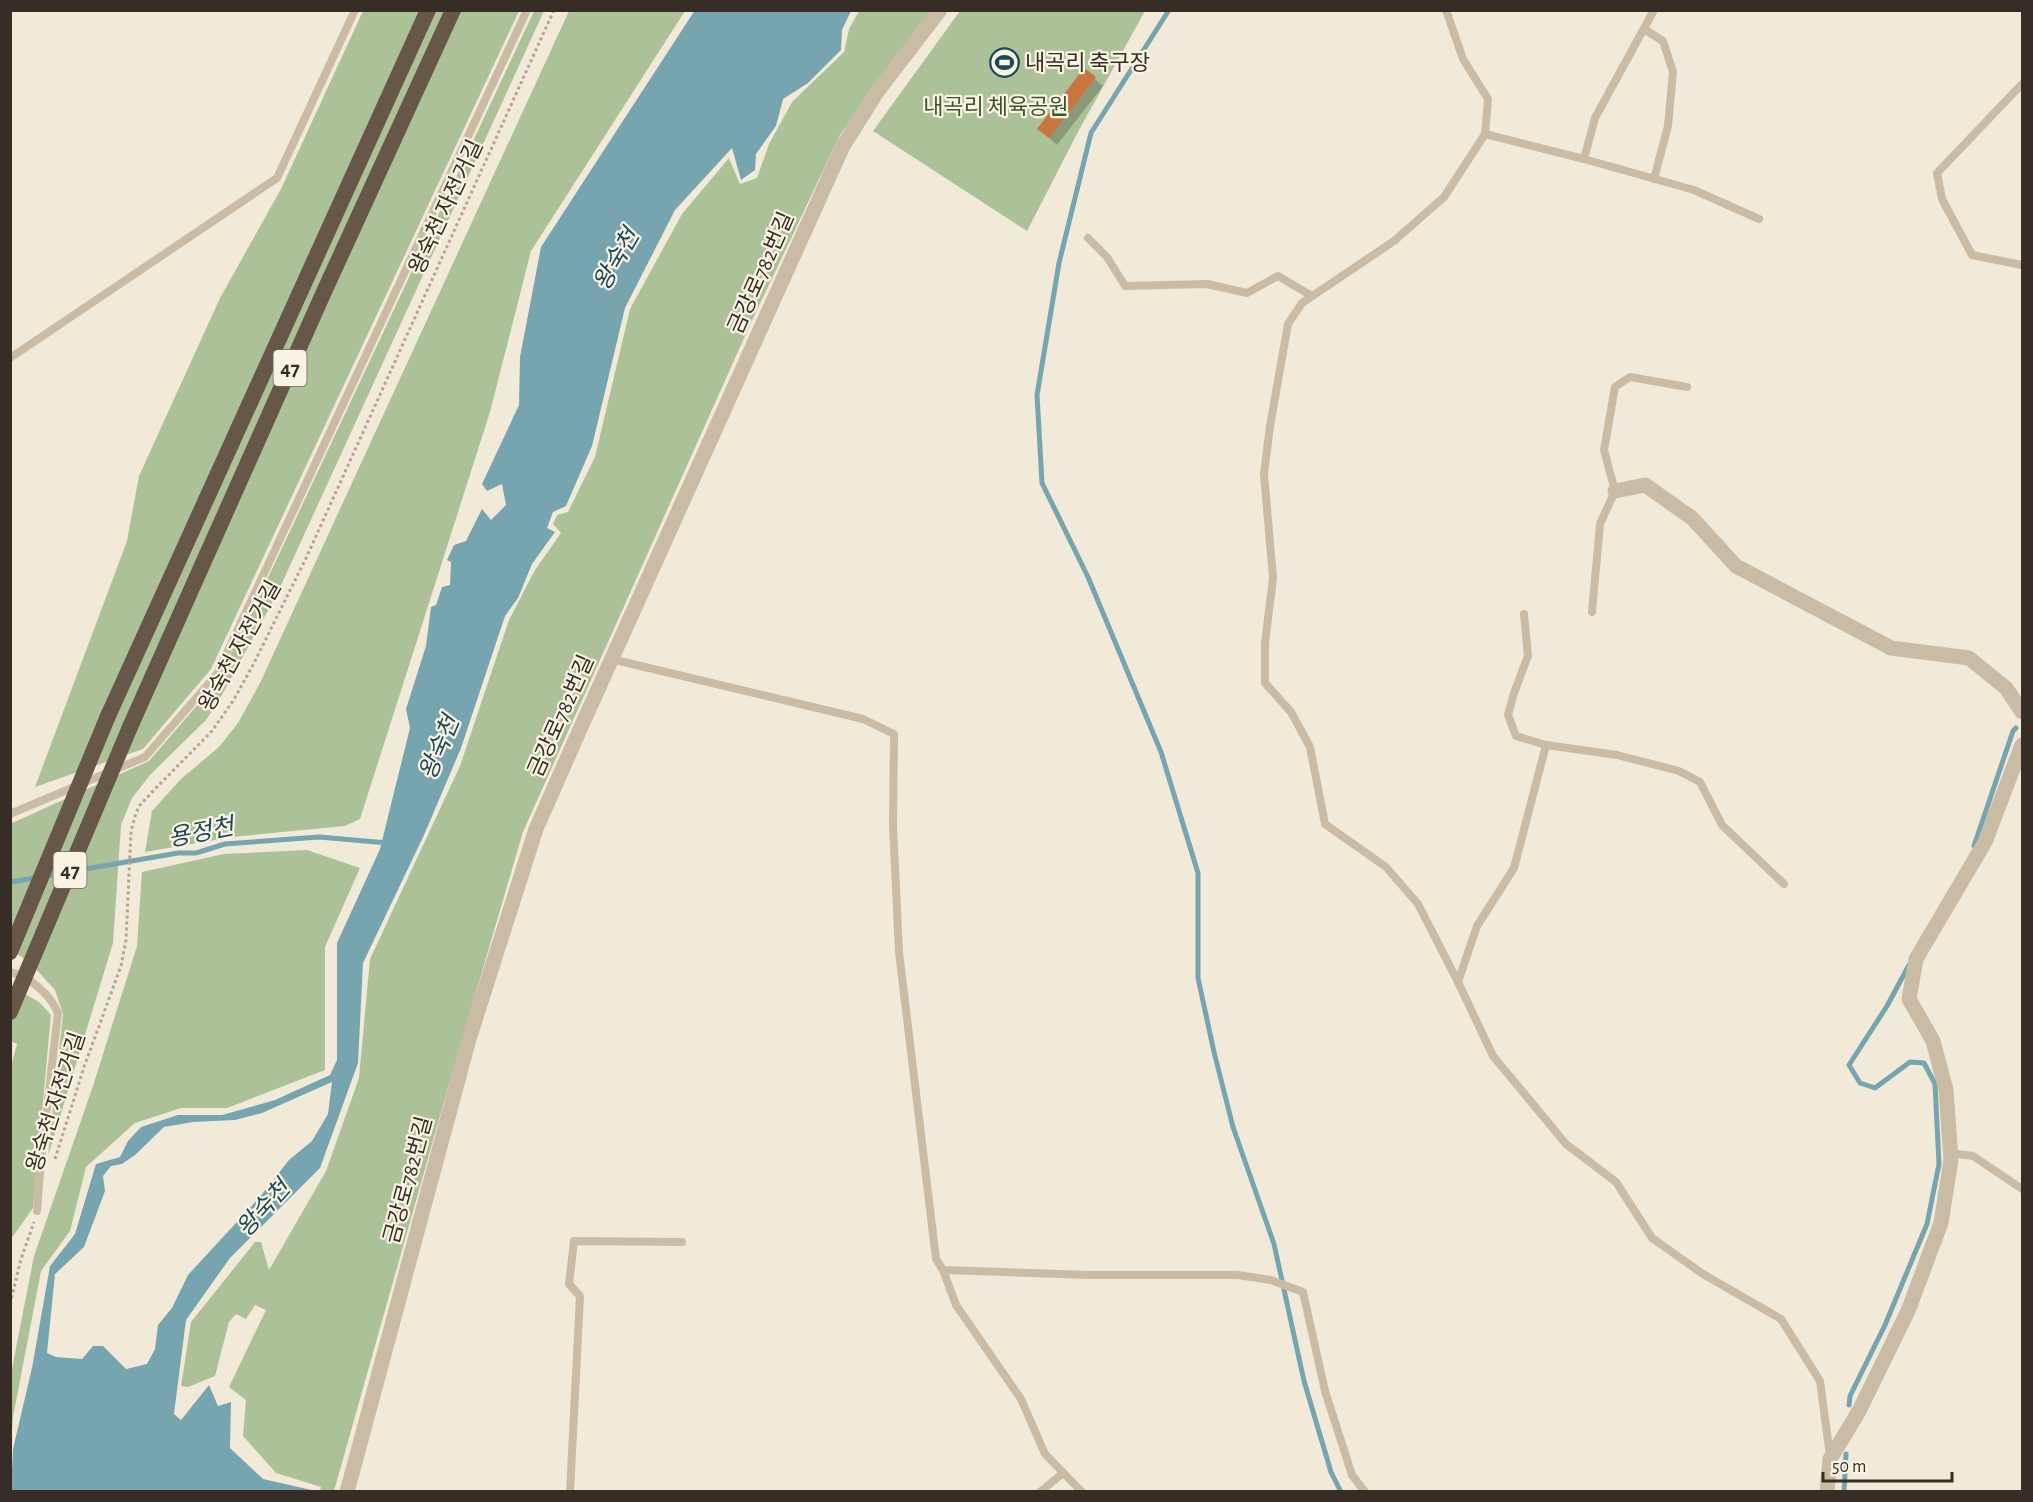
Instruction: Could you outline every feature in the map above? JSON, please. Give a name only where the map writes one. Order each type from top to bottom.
[{"type":"highway","name":"47","points":[[10,952],[108,716],[428,10]]},
{"type":"highway","name":"47","points":[[10,1012],[130,727],[323,294],[453,10]]},
{"type":"street","name":"금강로782번길","points":[[347,1491],[469,1039],[536,829],[843,146],[877,92],[940,10]]},
{"type":"street","points":[[1615,490],[1645,485],[1692,518],[1736,566],[1892,648],[1969,658],[2006,688],[2022,712]]},
{"type":"street","points":[[1827,1491],[1830,1459],[1859,1411],[1908,1311],[1941,1223],[1950,1153],[1946,1090],[1933,1041],[1909,999],[1916,959],[1985,842],[2022,745]]},
{"type":"lane","points":[[10,358],[277,178],[355,10]]},
{"type":"lane","points":[[10,814],[145,757],[217,674],[527,10]]},
{"type":"lane","points":[[1446,10],[1463,59],[1488,99],[1485,134],[1444,197],[1394,242],[1302,303],[1288,324],[1268,435],[1264,474],[1273,578],[1265,643],[1265,683],[1291,712],[1310,747],[1325,824],[1386,867],[1418,904],[1493,1056],[1566,1144],[1616,1182],[1652,1238],[1703,1274],[1781,1319],[1820,1381],[1830,1459]]},
{"type":"lane","points":[[1584,159],[1595,118],[1654,10]]},
{"type":"lane","points":[[1644,29],[1663,41],[1673,72],[1668,126],[1654,179]]},
{"type":"lane","points":[[2022,84],[1937,173],[1942,199],[1972,255],[2022,265]]},
{"type":"lane","points":[[1485,134],[1694,190],[1759,219]]},
{"type":"lane","points":[[1088,238],[1107,257],[1125,286],[1207,284],[1247,293],[1278,276],[1312,296]]},
{"type":"lane","points":[[1592,612],[1600,524],[1615,490],[1604,450],[1615,387],[1630,377],[1687,387]]},
{"type":"lane","points":[[1524,614],[1528,656],[1508,714],[1516,736],[1546,745],[1617,755],[1679,771],[1700,782],[1722,825],[1784,884]]},
{"type":"lane","points":[[611,659],[862,719],[894,734],[893,826],[899,952],[936,1259],[943,1270],[956,1305],[1021,1399],[1045,1454],[1082,1491]]},
{"type":"lane","points":[[1458,982],[1477,926],[1514,868],[1546,745]]},
{"type":"lane","points":[[10,972],[30,980],[54,1004],[58,1012],[40,1159],[37,1211]]},
{"type":"lane","points":[[1950,1153],[1973,1156],[2022,1189]]},
{"type":"lane","points":[[570,1491],[580,1296],[569,1284],[574,1241],[682,1242]]},
{"type":"lane","points":[[943,1270],[1088,1275],[1238,1275],[1270,1280],[1303,1292],[1324,1391],[1352,1475],[1365,1491]]},
{"type":"lane","points":[[1040,1491],[1062,1473]]},
{"type":"path","name":"왕숙천 자전거길","points":[[52,1166],[84,1067],[121,966],[126,940],[131,831],[136,813],[140,805],[212,731],[233,701],[263,646],[307,556],[554,10]]},
{"type":"path","points":[[10,1304],[21,1259],[37,1211]]},
{"type":"green space","points":[[363,11],[519,11],[211,669],[143,749],[35,787],[127,541],[139,476],[220,298],[281,189]]},
{"type":"green space","points":[[534,11],[544,11],[277,594],[206,720],[150,775],[132,798],[121,825],[113,943],[48,1156],[63,1014],[55,990],[32,965],[11,949],[10,824],[149,761],[218,681]]},
{"type":"green space","points":[[569,11],[685,11],[531,251],[490,412],[360,819],[345,826],[232,837],[145,852],[152,811],[181,779],[219,747],[238,723],[260,683]]},
{"type":"green space","points":[[859,11],[931,11],[840,135],[749,327],[523,832],[334,1491],[320,1491],[321,1487],[276,1473],[243,1436],[246,1400],[229,1387],[266,1310],[255,1305],[246,1319],[236,1314],[229,1322],[215,1376],[188,1387],[181,1386],[191,1322],[255,1242],[261,1242],[269,1270],[326,1171],[359,1078],[370,959],[460,766],[509,620],[535,570],[561,533],[553,524],[557,515],[568,512],[595,457],[630,309],[682,214],[729,158],[740,184],[757,178],[769,144],[792,102],[844,52],[849,29]]},
{"type":"green space","name":"내곡리 축구장","points":[[960,11],[1145,11],[1079,130],[1027,231],[873,131]]},
{"type":"green space","points":[[307,850],[360,868],[325,947],[325,1070],[227,1108],[181,1108],[135,1123],[86,1167],[70,1231],[41,1271],[13,1417],[11,1443],[11,1374],[34,1256],[93,1086],[137,946],[142,872],[224,854]]},
{"type":"green space","points":[[11,986],[39,1002],[51,1015],[33,1208],[11,1239],[10,1070],[17,1044],[11,1041]]},
{"type":"water","name":"왕숙천","points":[[695,10],[851,11],[842,30],[841,50],[808,83],[783,99],[776,126],[756,154],[755,170],[741,180],[732,148],[675,210],[625,308],[592,446],[566,506],[553,512],[547,528],[555,532],[532,564],[518,598],[505,616],[461,748],[424,835],[363,963],[358,1063],[320,1168],[230,1258],[186,1320],[174,1414],[181,1420],[209,1385],[218,1406],[231,1402],[230,1448],[263,1479],[316,1491],[11,1491],[13,1449],[32,1368],[50,1266],[75,1234],[96,1164],[120,1157],[128,1141],[141,1127],[178,1115],[222,1115],[275,1100],[330,1075],[337,1060],[337,943],[380,849],[410,728],[406,709],[426,646],[431,607],[436,605],[442,587],[450,585],[451,562],[447,560],[454,545],[466,541],[482,509],[491,520],[506,505],[502,484],[487,491],[482,484],[519,405],[520,357],[541,247]],"holes":[[[332,1082],[328,1114],[312,1141],[289,1160],[259,1198],[188,1275],[172,1308],[158,1325],[155,1349],[147,1364],[126,1369],[103,1346],[93,1346],[82,1359],[56,1357],[47,1353],[55,1274],[84,1247],[105,1191],[103,1176],[111,1166],[122,1164],[135,1155],[164,1127],[193,1122],[235,1120],[262,1113]]]},
{"type":"building","points":[[1084,68],[1096,77],[1049,138],[1037,129]]},
{"type":"waterway","points":[[1169,10],[1091,133],[1059,263],[1037,395],[1042,483],[1088,577],[1161,752],[1198,873],[1198,978],[1214,1052],[1233,1127],[1274,1244],[1304,1381],[1331,1472],[1341,1492]]},
{"type":"waterway","points":[[1974,846],[2013,731],[2016,728]]},
{"type":"waterway","name":"용정천","points":[[74,871],[178,853],[196,853],[225,844],[319,837],[388,843]]},
{"type":"waterway","name":"용정천","points":[[10,882],[65,873]]},
{"type":"waterway","points":[[1849,1405],[1850,1396],[1885,1325],[1927,1224],[1939,1164],[1935,1084],[1924,1063],[1910,1062],[1875,1088],[1860,1083],[1849,1065],[1887,1006],[1909,965]]},
{"type":"waterway","points":[[1844,1492],[1846,1454]]},
{"type":"place","name":"내곡리 축구장","points":[[1004,63]]},
{"type":"park label","name":"내곡리 체육공원","points":[[996,107]]}]
